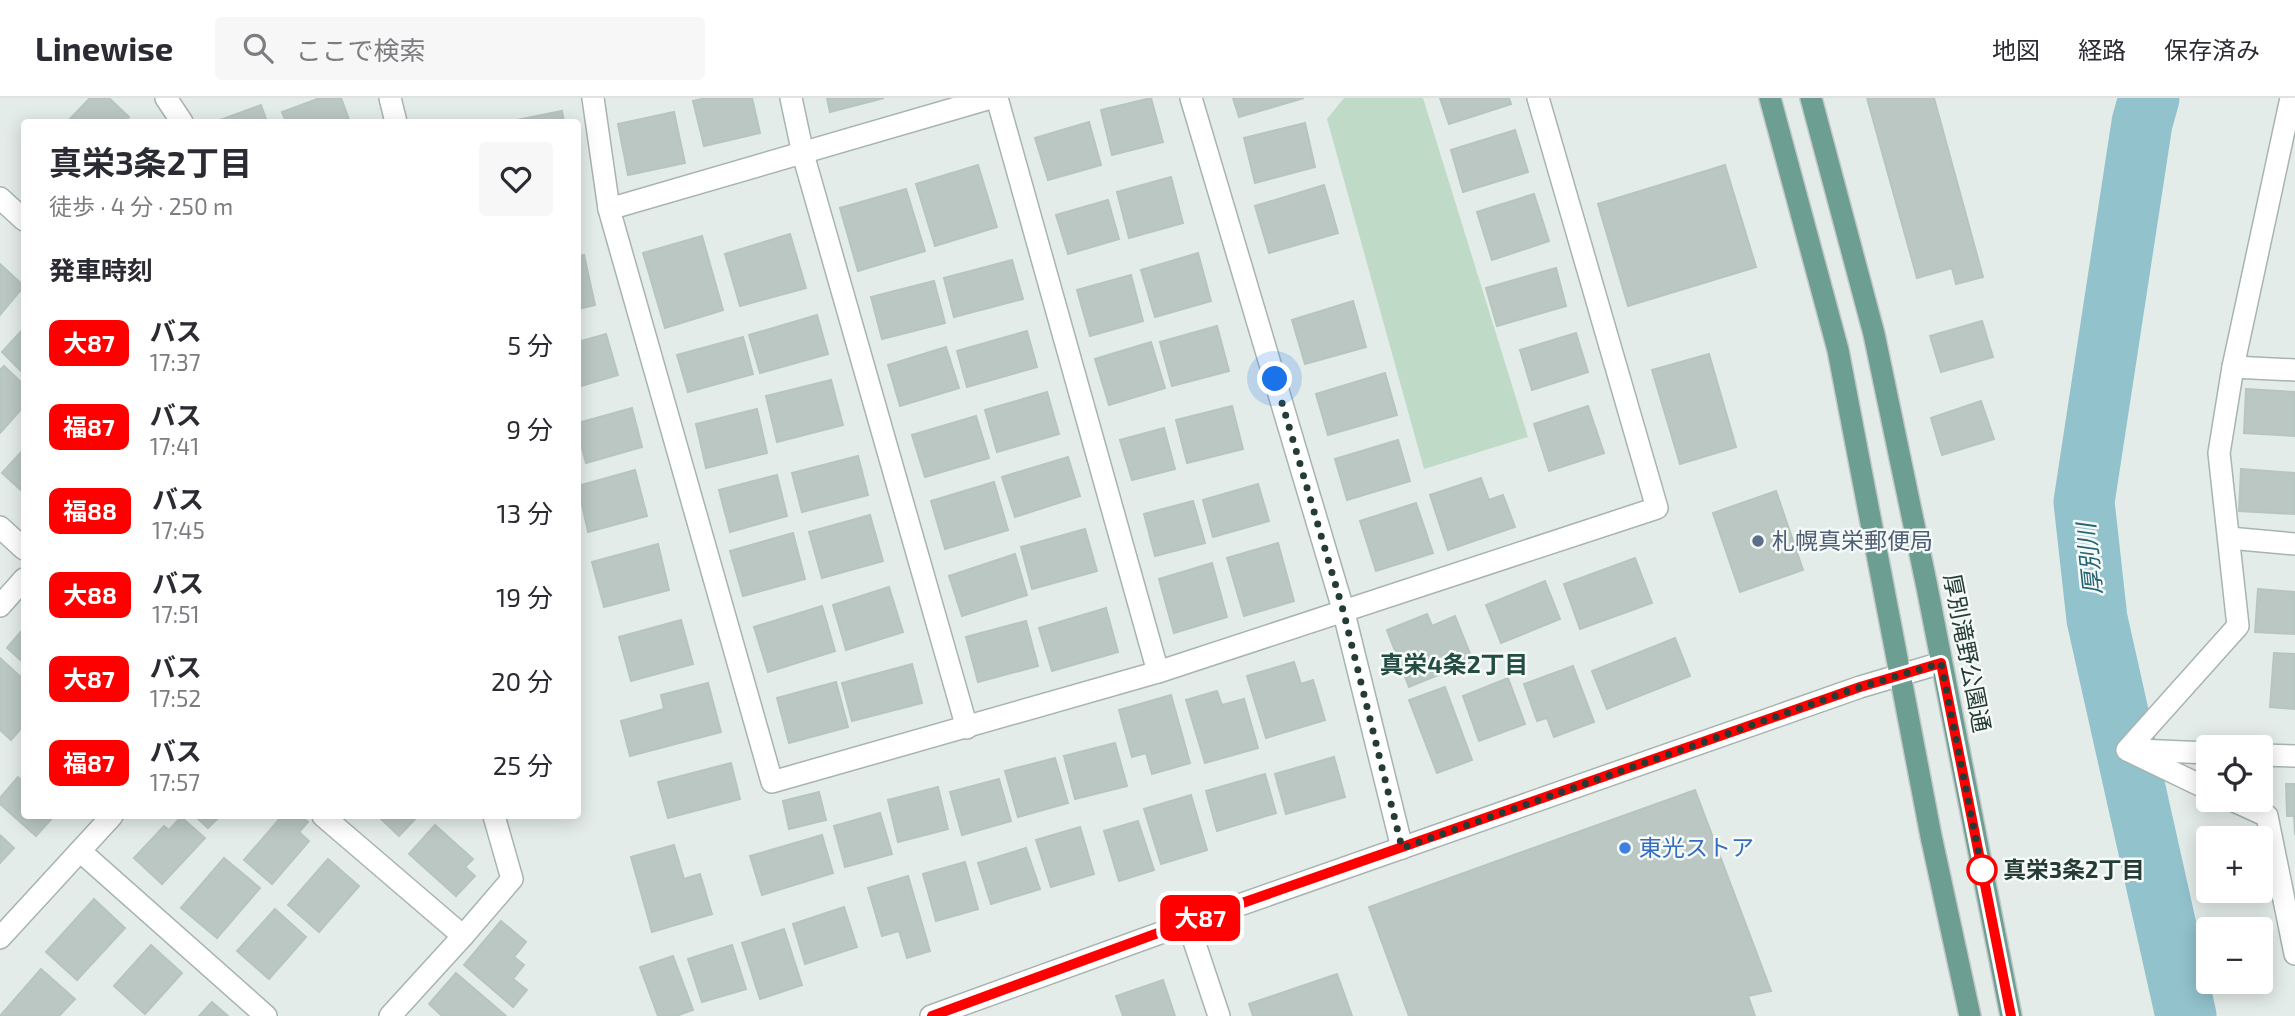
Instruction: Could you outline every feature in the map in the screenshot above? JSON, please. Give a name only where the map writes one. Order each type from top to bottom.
[{"type":"main road","points":[[1770,98],[1838,350],[1900,675],[1970,1016]]},
{"type":"main road","name":"厚別滝野公園通","points":[[1811,98],[1874,334],[1927,587],[2011,1016]]},
{"type":"street","points":[[166,98],[180,119]]},
{"type":"street","points":[[390,98],[395,119]]},
{"type":"street","points":[[593,98],[609,209],[772,782],[1158,672],[1657,509],[1538,98]]},
{"type":"street","points":[[791,98],[803,153],[967,728]]},
{"type":"street","points":[[609,209],[994,98],[1158,672]]},
{"type":"street","points":[[1191,98],[1343,610],[1402,848]]},
{"type":"street","points":[[2127,750],[2238,626],[2219,453],[2233,367],[2291,98]]},
{"type":"street","points":[[0,198],[21,217]]},
{"type":"street","points":[[2233,367],[2295,370]]},
{"type":"street","points":[[0,527],[21,546]]},
{"type":"street","points":[[2230,538],[2295,544]]},
{"type":"street","points":[[0,606],[21,582]]},
{"type":"street","points":[[931,1016],[1188,922],[1941,663]]},
{"type":"street","points":[[2127,750],[2196,753]]},
{"type":"street","points":[[2127,750],[2196,783]]},
{"type":"street","points":[[2273,755],[2295,756]]},
{"type":"street","points":[[2258,812],[2267,816],[2292,924],[2295,954]]},
{"type":"street","points":[[0,938],[110,819]]},
{"type":"street","points":[[326,819],[463,936]]},
{"type":"street","points":[[390,1016],[512,879],[495,819]]},
{"type":"street","points":[[80,851],[266,1016]]},
{"type":"street","points":[[1188,922],[1219,1016]]},
{"type":"green space","points":[[1344,98],[1423,98],[1528,437],[1424,469],[1327,119]]},
{"type":"building","points":[[90,98],[109,98],[129,117],[127,119],[70,119]]},
{"type":"building","points":[[320,98],[341,98],[349,119],[285,119],[282,112]]},
{"type":"building","points":[[706,98],[752,98],[760,133],[704,146],[693,101]]},
{"type":"building","points":[[827,98],[884,98],[830,112]]},
{"type":"building","points":[[1151,98],[1163,142],[1112,155],[1101,110]]},
{"type":"building","points":[[1233,98],[1304,98],[1239,117]]},
{"type":"building","points":[[1440,98],[1509,98],[1511,104],[1449,124]]},
{"type":"building","points":[[1867,98],[1934,98],[1983,277],[1956,284],[1952,268],[1917,278]]},
{"type":"building","points":[[261,105],[266,119],[223,119]]},
{"type":"building","points":[[562,111],[563,119],[522,119]]},
{"type":"building","points":[[674,112],[685,163],[628,175],[618,124]]},
{"type":"building","points":[[1089,122],[1101,165],[1048,180],[1035,138]]},
{"type":"building","points":[[1305,123],[1315,167],[1255,183],[1244,138]]},
{"type":"building","points":[[1515,130],[1528,172],[1463,192],[1451,150]]},
{"type":"building","points":[[978,165],[997,227],[935,246],[916,184]]},
{"type":"building","points":[[1725,165],[1756,267],[1628,306],[1598,204]]},
{"type":"building","points":[[1171,177],[1183,223],[1129,238],[1117,192]]},
{"type":"building","points":[[1324,185],[1338,233],[1269,253],[1255,206]]},
{"type":"building","points":[[906,189],[925,251],[858,271],[840,208]]},
{"type":"building","points":[[1534,194],[1549,241],[1492,260],[1477,212]]},
{"type":"building","points":[[1108,200],[1119,239],[1068,254],[1056,215]]},
{"type":"building","points":[[790,234],[806,288],[740,306],[725,254]]},
{"type":"building","points":[[702,236],[723,310],[665,328],[643,253]]},
{"type":"building","points":[[1198,253],[1211,301],[1155,317],[1141,270]]},
{"type":"building","points":[[584,255],[595,305],[581,308],[581,256]]},
{"type":"building","points":[[1012,260],[1023,299],[954,317],[944,278]]},
{"type":"building","points":[[0,264],[21,283],[21,290],[0,315]]},
{"type":"building","points":[[1556,268],[1566,306],[1497,326],[1486,288]]},
{"type":"building","points":[[1131,275],[1143,321],[1090,336],[1077,290]]},
{"type":"building","points":[[934,281],[945,323],[882,339],[871,297]]},
{"type":"building","points":[[1353,301],[1366,347],[1305,364],[1292,320]]},
{"type":"building","points":[[817,315],[828,354],[760,373],[749,335]]},
{"type":"building","points":[[1982,321],[1993,357],[1941,372],[1930,336]]},
{"type":"building","points":[[1217,326],[1229,371],[1172,386],[1160,342]]},
{"type":"building","points":[[21,331],[21,371],[2,352]]},
{"type":"building","points":[[1027,331],[1037,367],[967,387],[957,351]]},
{"type":"building","points":[[1576,333],[1588,372],[1532,390],[1520,350]]},
{"type":"building","points":[[606,334],[618,375],[581,386],[581,341]]},
{"type":"building","points":[[743,337],[753,374],[688,392],[677,355]]},
{"type":"building","points":[[1151,342],[1165,388],[1109,405],[1095,359]]},
{"type":"building","points":[[946,347],[959,388],[900,406],[888,365]]},
{"type":"building","points":[[1709,354],[1736,447],[1680,464],[1652,370]]},
{"type":"building","points":[[4,366],[21,382],[21,409],[1,432],[0,370]]},
{"type":"building","points":[[1385,373],[1397,415],[1328,435],[1316,394]]},
{"type":"building","points":[[831,380],[843,425],[777,442],[766,396]]},
{"type":"building","points":[[2246,389],[2295,392],[2295,436],[2244,433]]},
{"type":"building","points":[[1047,392],[1059,434],[997,452],[985,410]]},
{"type":"building","points":[[1981,401],[1994,439],[1942,455],[1931,418]]},
{"type":"building","points":[[1232,406],[1243,449],[1187,463],[1176,420]]},
{"type":"building","points":[[1588,406],[1604,453],[1549,471],[1534,424]]},
{"type":"building","points":[[632,408],[642,447],[586,463],[581,444],[581,422]]},
{"type":"building","points":[[757,409],[767,453],[706,468],[696,424]]},
{"type":"building","points":[[976,416],[989,458],[925,477],[912,435]]},
{"type":"building","points":[[1164,428],[1175,469],[1132,480],[1120,440]]},
{"type":"building","points":[[1398,440],[1410,481],[1347,500],[1335,459]]},
{"type":"building","points":[[21,452],[21,490],[2,473]]},
{"type":"building","points":[[858,456],[868,495],[802,512],[792,473]]},
{"type":"building","points":[[1068,457],[1080,496],[1015,517],[1002,477]]},
{"type":"building","points":[[2241,469],[2295,473],[2295,514],[2239,511]]},
{"type":"building","points":[[635,470],[647,516],[588,532],[581,500],[581,485]]},
{"type":"building","points":[[777,475],[787,516],[730,532],[719,490]]},
{"type":"building","points":[[1481,478],[1489,500],[1503,495],[1515,527],[1448,550],[1430,495]]},
{"type":"building","points":[[994,482],[1008,530],[945,549],[931,501]]},
{"type":"building","points":[[1258,484],[1269,521],[1213,537],[1203,500]]},
{"type":"building","name":"札幌真栄郵便局","points":[[1776,491],[1803,570],[1740,592],[1713,513]]},
{"type":"building","points":[[1193,501],[1205,543],[1155,556],[1144,514]]},
{"type":"building","points":[[1416,503],[1433,553],[1376,571],[1360,521]]},
{"type":"building","points":[[870,515],[883,561],[822,578],[809,532]]},
{"type":"building","points":[[1085,529],[1097,571],[1032,589],[1021,547]]},
{"type":"building","points":[[793,533],[805,579],[743,596],[730,551]]},
{"type":"building","points":[[1278,543],[1294,601],[1244,616],[1227,558]]},
{"type":"building","points":[[658,544],[669,590],[604,607],[592,562]]},
{"type":"building","points":[[1015,554],[1027,595],[962,616],[949,576]]},
{"type":"building","points":[[1635,558],[1652,603],[1580,629],[1564,584]]},
{"type":"building","points":[[1212,563],[1227,617],[1174,633],[1159,579]]},
{"type":"building","points":[[1545,581],[1560,619],[1501,643],[1486,605]]},
{"type":"building","points":[[889,587],[903,632],[846,650],[833,605]]},
{"type":"building","points":[[2258,589],[2295,592],[2295,634],[2255,632]]},
{"type":"building","points":[[822,606],[835,651],[768,672],[754,627]]},
{"type":"building","points":[[1106,608],[1118,652],[1052,671],[1039,628]]},
{"type":"building","points":[[1427,614],[1432,626],[1455,616],[1473,661],[1409,687],[1387,630]]},
{"type":"building","points":[[681,620],[693,664],[631,681],[619,637]]},
{"type":"building","points":[[1026,621],[1038,666],[978,682],[966,637]]},
{"type":"building","points":[[21,632],[21,660],[7,648]]},
{"type":"building","points":[[1675,638],[1690,676],[1607,709],[1592,671]]},
{"type":"building","points":[[2274,653],[2295,654],[2295,709],[2270,707]]},
{"type":"building","points":[[0,658],[21,677],[21,728],[11,740],[0,730]]},
{"type":"building","points":[[1294,662],[1301,684],[1313,680],[1325,720],[1266,738],[1247,676]]},
{"type":"building","points":[[912,664],[922,703],[852,721],[842,683]]},
{"type":"building","points":[[1573,666],[1594,722],[1554,737],[1547,718],[1537,721],[1524,684]]},
{"type":"building","points":[[1508,678],[1525,724],[1479,741],[1463,696]]},
{"type":"building","points":[[836,682],[848,727],[789,743],[777,698]]},
{"type":"building","points":[[708,683],[721,732],[630,756],[621,721],[664,709],[661,695]]},
{"type":"building","points":[[1445,687],[1472,760],[1437,773],[1409,700]]},
{"type":"building","points":[[1217,691],[1222,705],[1244,699],[1258,748],[1205,763],[1186,700]]},
{"type":"building","points":[[1171,695],[1190,763],[1152,774],[1146,753],[1132,757],[1119,710]]},
{"type":"building","points":[[1115,743],[1127,786],[1075,799],[1064,756]]},
{"type":"building","points":[[1334,757],[1345,797],[1286,814],[1275,774]]},
{"type":"building","points":[[1055,758],[1068,803],[1018,817],[1005,771]]},
{"type":"building","points":[[731,763],[740,799],[668,818],[658,782]]},
{"type":"building","points":[[1265,774],[1276,813],[1217,831],[1206,791]]},
{"type":"building","points":[[18,777],[21,780],[21,819],[51,819],[36,836],[0,804],[0,798]]},
{"type":"building","points":[[999,779],[1011,821],[962,835],[950,792]]},
{"type":"building","points":[[2286,784],[2295,784],[2295,835],[2294,816],[2287,816]]},
{"type":"building","points":[[938,787],[948,829],[898,842],[888,800]]},
{"type":"building","name":"東光ストア","points":[[1695,790],[1771,991],[1748,996],[1755,1016],[1409,1016],[1369,907]]},
{"type":"building","points":[[819,792],[826,820],[789,829],[783,801]]},
{"type":"building","points":[[1191,795],[1207,850],[1161,864],[1144,809]]},
{"type":"building","points":[[880,813],[892,854],[845,867],[834,826]]},
{"type":"building","points":[[179,819],[183,819],[205,838],[162,884],[134,858],[164,826],[169,830]]},
{"type":"building","points":[[198,819],[217,819],[208,828]]},
{"type":"building","points":[[279,819],[304,819],[308,822],[299,832],[309,841],[272,884],[244,860]]},
{"type":"building","points":[[381,819],[415,819],[399,836]]},
{"type":"building","points":[[1138,821],[1154,870],[1119,881],[1104,831]]},
{"type":"building","points":[[435,825],[473,859],[465,867],[475,876],[456,896],[409,854]]},
{"type":"building","points":[[1080,827],[1094,874],[1051,887],[1036,840]]},
{"type":"building","points":[[0,835],[14,848],[0,863]]},
{"type":"building","points":[[822,835],[833,873],[762,895],[750,856]]},
{"type":"building","points":[[674,845],[684,879],[700,874],[712,914],[652,932],[631,857]]},
{"type":"building","points":[[1026,848],[1040,889],[991,904],[978,863]]},
{"type":"building","points":[[224,858],[260,888],[217,938],[181,908]]},
{"type":"building","points":[[328,859],[359,886],[319,932],[288,905]]},
{"type":"building","points":[[965,862],[978,909],[936,921],[923,874]]},
{"type":"building","points":[[908,876],[930,951],[907,958],[899,931],[882,936],[868,888]]},
{"type":"building","points":[[94,899],[125,928],[77,980],[46,952]]},
{"type":"building","points":[[844,907],[857,947],[805,964],[793,924]]},
{"type":"building","points":[[275,909],[306,937],[269,979],[237,951]]},
{"type":"building","points":[[501,921],[526,942],[514,957],[524,965],[513,979],[527,990],[513,1007],[464,965]]},
{"type":"building","points":[[784,929],[802,985],[760,999],[742,943]]},
{"type":"building","points":[[151,945],[182,973],[145,1014],[114,986]]},
{"type":"building","points":[[732,945],[746,989],[702,1002],[688,959]]},
{"type":"building","points":[[673,956],[693,1010],[676,1016],[658,1016],[640,967]]},
{"type":"building","points":[[41,969],[75,999],[59,1016],[0,1016]]},
{"type":"building","points":[[456,973],[506,1016],[442,1016],[429,1004]]},
{"type":"building","points":[[1337,974],[1352,1016],[1253,1016],[1249,1004]]},
{"type":"building","points":[[1163,980],[1175,1016],[1123,1016],[1116,996]]},
{"type":"building","points":[[212,1002],[228,1016],[199,1016]]},
{"type":"waterway","name":"厚別川","points":[[2149,98],[2142,123],[2084,502],[2097,619],[2186,1016]]},
{"type":"bus line","name":"大87","points":[[932,1016],[1188,922],[1860,687],[1941,663],[2011,1016]]},
{"type":"place","name":"札幌真栄郵便局","points":[[1758,541]]},
{"type":"place","name":"東光ストア","points":[[1625,848]]},
{"type":"place","name":"真栄3条2丁目","points":[[1982,870]]},
{"type":"district","name":"真栄4条2丁目","points":[[1454,665]]},
{"type":"route","points":[[1275,379],[1343,610],[1402,848],[1860,687],[1941,663],[1982,870]]}]
